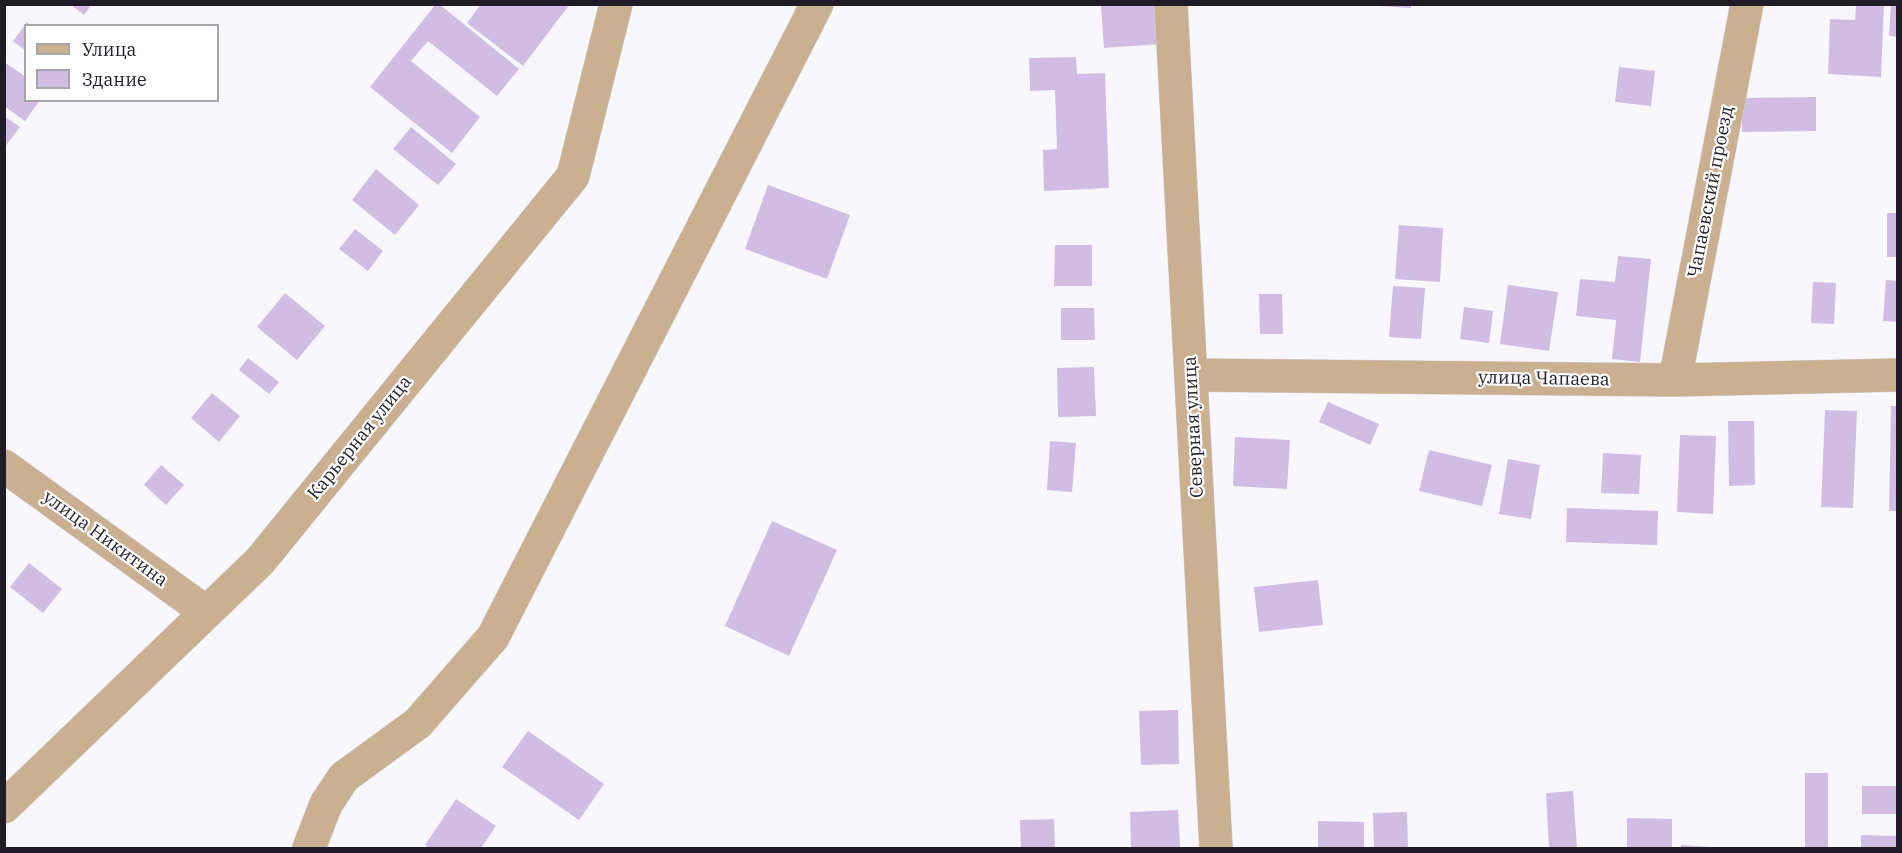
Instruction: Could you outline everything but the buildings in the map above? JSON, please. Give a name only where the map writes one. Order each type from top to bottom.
[{"type":"street","name":"Карьерная улица","points":[[4,807],[260,561],[573,176],[616,4]]},
{"type":"street","points":[[309,849],[326,804],[344,777],[418,723],[493,637],[817,4]]},
{"type":"street","name":"Северная улица","points":[[1171,4],[1216,849]]},
{"type":"street","name":"Чапаевский проезд","points":[[1675,380],[1747,4]]},
{"type":"street","name":"улица Чапаева","points":[[1191,375],[1675,380],[1898,375]]},
{"type":"street","name":"улица Никитина","points":[[4,466],[206,612]]}]
